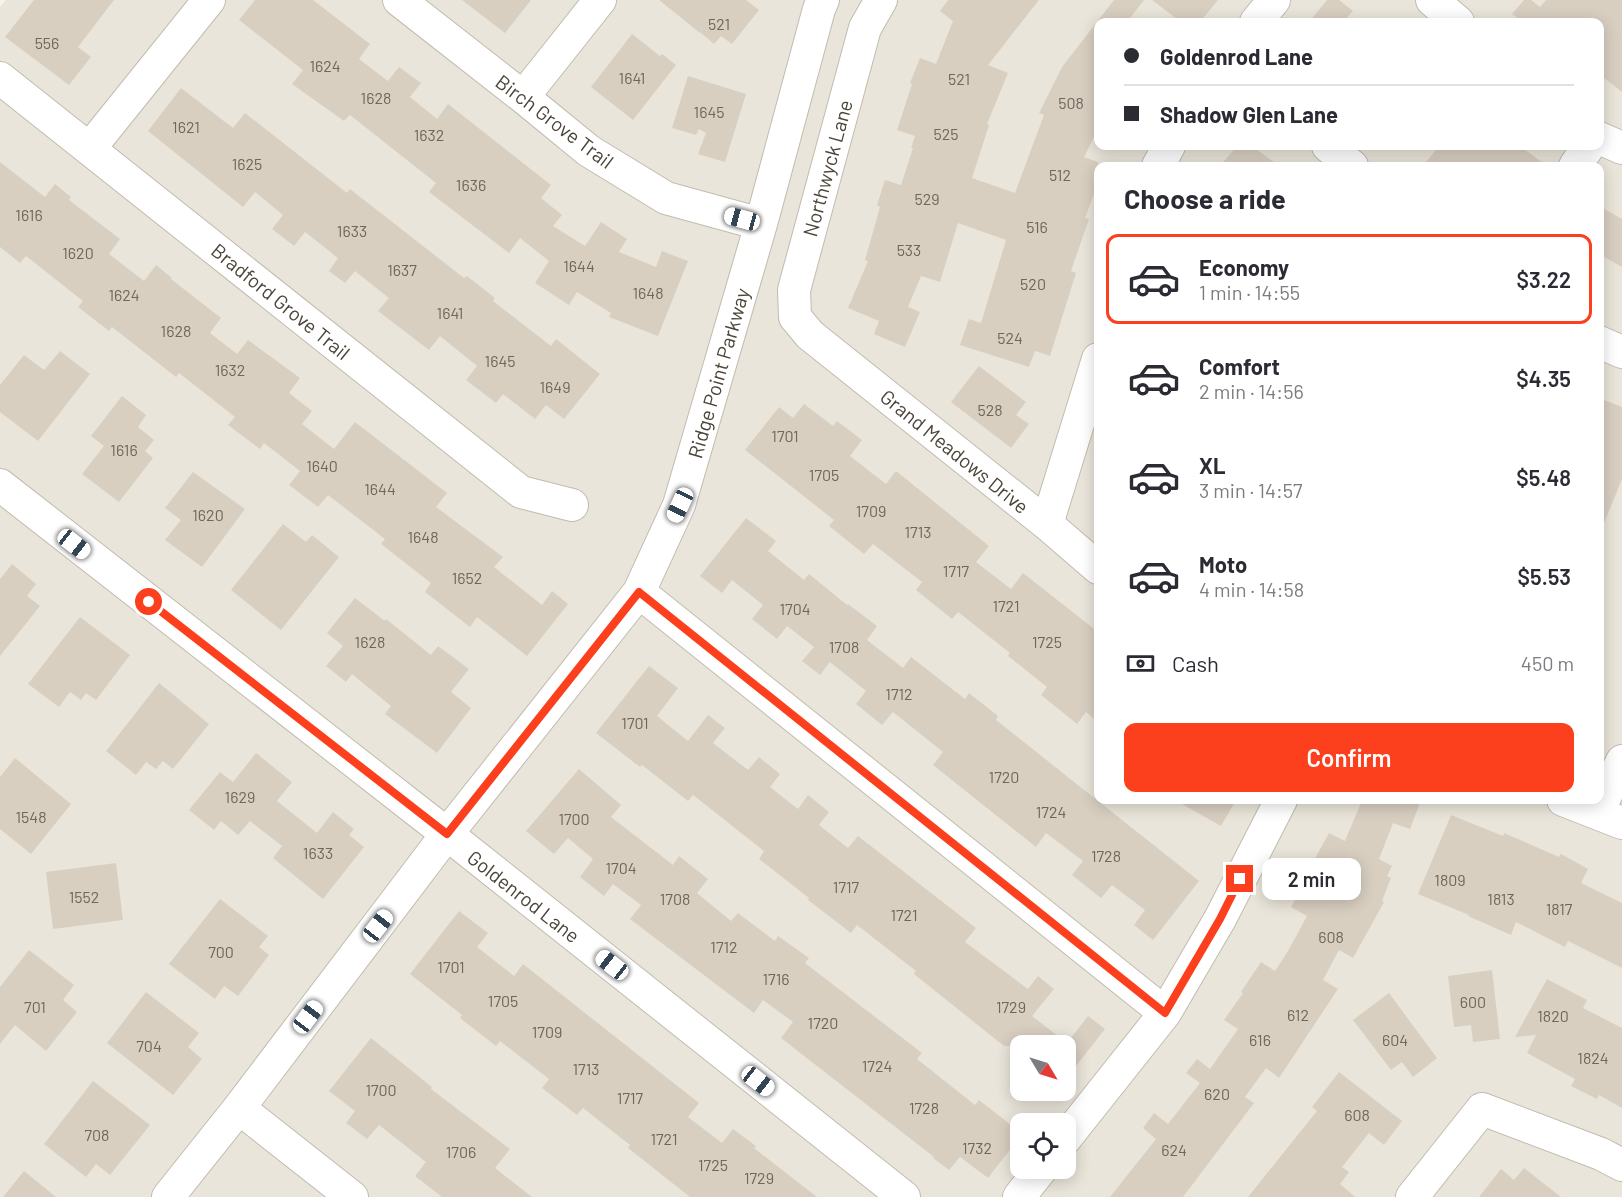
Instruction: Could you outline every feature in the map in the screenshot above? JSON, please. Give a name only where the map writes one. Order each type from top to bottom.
[{"type":"street","points":[[90,148],[209,0]]},
{"type":"street","name":"Birch Grove Trail","points":[[399,0],[590,151],[666,198],[760,224]]},
{"type":"street","points":[[524,97],[600,0]]},
{"type":"street","name":"Ridge Point Parkway","points":[[168,1197],[239,1108],[447,834],[639,592],[680,505],[806,53],[823,0]]},
{"type":"street","name":"Northwyck Lane","points":[[810,335],[795,317],[794,290],[865,28],[881,0]]},
{"type":"street","points":[[1259,18],[1274,0]]},
{"type":"street","points":[[1432,0],[1453,18]]},
{"type":"street","name":"Bradford Grove Trail","points":[[0,78],[521,492],[572,505]]},
{"type":"street","points":[[1604,140],[1622,148]]},
{"type":"street","points":[[1333,150],[1347,162]]},
{"type":"street","name":"Grand Meadows Drive","points":[[810,335],[1094,564]]},
{"type":"street","points":[[1604,344],[1622,352]]},
{"type":"street","points":[[1047,524],[1094,372]]},
{"type":"street","name":"Goldenrod Lane","points":[[0,485],[447,834],[904,1197]]},
{"type":"street","points":[[639,592],[1165,1013]]},
{"type":"street","points":[[1573,804],[1610,818],[1622,761]]},
{"type":"street","points":[[1076,1126],[1165,1013],[1220,919],[1279,804]]},
{"type":"street","points":[[239,1108],[352,1197]]},
{"type":"street","points":[[1412,1197],[1482,1108],[1601,1154],[1622,1165]]},
{"type":"street","points":[[1020,1197],[1034,1179]]},
{"type":"shaded area","points":[[6,0],[1622,0],[1622,1197],[0,1197],[0,7]]},
{"type":"building","points":[[34,0],[114,0],[78,47],[91,57],[69,85],[5,37]]},
{"type":"building","points":[[255,0],[313,0],[370,44],[359,59],[388,81],[399,67],[421,83],[410,97],[437,119],[448,104],[551,185],[541,198],[562,215],[553,226],[585,246],[601,222],[627,239],[619,252],[656,267],[662,251],[688,261],[658,336],[609,317],[611,313],[577,292],[569,305],[535,283],[549,261],[520,238],[509,253],[429,192],[436,183],[350,115],[344,121],[292,84],[303,70],[239,20]]},
{"type":"building","points":[[462,0],[531,0],[505,33]]},
{"type":"building","points":[[659,0],[746,0],[759,10],[732,44],[721,36],[714,44]]},
{"type":"building","points":[[948,0],[1039,0],[988,65],[1008,73],[987,124],[989,125],[972,178],[1015,193],[1044,115],[1039,113],[1062,67],[1094,26],[1094,137],[1084,157],[1098,162],[1094,162],[1094,194],[1085,218],[1089,219],[1071,271],[1076,273],[1050,356],[1035,351],[1029,367],[960,345],[969,319],[981,323],[1006,240],[958,223],[940,282],[921,276],[908,307],[920,312],[905,347],[874,334],[879,321],[848,308],[868,261],[865,260],[885,180],[901,185],[913,148],[911,148],[915,136],[897,130],[912,84],[910,83],[920,58],[936,64],[953,21],[940,11]]},
{"type":"building","points":[[1114,0],[1144,0],[1130,18],[1100,18]]},
{"type":"building","points":[[1152,0],[1218,0],[1203,18],[1176,18]]},
{"type":"building","points":[[1327,0],[1339,0],[1353,11],[1347,18],[1312,18]]},
{"type":"building","points":[[1524,0],[1531,0],[1540,7],[1546,0],[1622,0],[1622,92],[1604,78],[1604,18],[1518,18],[1512,14]]},
{"type":"building","points":[[632,34],[660,56],[662,54],[676,65],[633,120],[591,87]]},
{"type":"building","points":[[688,76],[746,94],[725,162],[698,154],[706,133],[699,129],[696,135],[672,128]]},
{"type":"building","points":[[181,88],[233,128],[245,113],[347,193],[350,189],[464,278],[467,276],[495,298],[493,301],[551,346],[556,339],[600,374],[564,419],[546,405],[535,419],[503,394],[496,403],[466,380],[477,366],[440,336],[429,350],[378,311],[389,298],[355,271],[345,283],[329,271],[338,258],[305,232],[294,246],[272,229],[283,215],[255,192],[243,207],[148,131]]},
{"type":"building","points":[[1234,150],[1257,150],[1274,162],[1223,162]]},
{"type":"building","points":[[1436,150],[1525,150],[1542,162],[1426,162]]},
{"type":"building","points":[[0,162],[45,197],[55,184],[71,197],[69,200],[120,239],[109,254],[144,281],[156,265],[221,318],[210,333],[237,354],[248,340],[300,378],[289,393],[312,411],[302,424],[334,449],[355,422],[447,493],[436,507],[503,557],[494,567],[542,605],[552,591],[568,604],[527,656],[477,617],[470,627],[425,592],[431,583],[381,544],[385,539],[328,495],[318,507],[289,485],[300,471],[264,443],[260,449],[228,425],[235,417],[179,373],[176,377],[112,327],[109,331],[78,307],[83,301],[26,256],[20,263],[0,247]]},
{"type":"building","points":[[1604,209],[1622,219],[1622,267],[1604,257]]},
{"type":"building","points":[[60,351],[90,374],[38,441],[0,412],[0,385],[24,355],[44,370]]},
{"type":"building","points":[[979,366],[1026,402],[1016,415],[1029,424],[1011,448],[951,402]]},
{"type":"building","points":[[122,396],[146,415],[138,427],[154,440],[145,451],[153,458],[119,502],[82,474],[104,446],[91,436]]},
{"type":"building","points":[[1604,400],[1622,407],[1622,479],[1604,523]]},
{"type":"building","points":[[804,404],[833,426],[837,421],[862,440],[850,456],[886,484],[896,471],[989,546],[976,562],[1011,589],[1023,573],[1094,629],[1094,719],[1086,712],[1077,724],[1041,695],[1047,687],[1008,656],[1010,653],[958,612],[952,619],[916,590],[922,582],[873,544],[864,554],[829,526],[834,520],[745,450],[779,407],[793,418]]},
{"type":"building","points":[[193,472],[245,509],[202,567],[165,540],[181,520],[165,508]]},
{"type":"building","points":[[746,518],[776,541],[768,551],[804,580],[809,574],[877,626],[867,640],[903,668],[911,657],[965,699],[969,693],[998,716],[996,720],[1094,798],[1094,804],[1102,804],[1199,881],[1153,940],[1134,925],[1145,910],[1112,885],[1101,898],[1072,875],[1083,861],[1046,833],[1036,847],[933,765],[943,752],[893,712],[882,725],[856,704],[866,691],[830,662],[820,675],[802,661],[814,647],[787,626],[777,639],[752,619],[763,605],[732,580],[722,593],[700,576]]},
{"type":"building","points":[[283,524],[306,542],[312,535],[339,557],[281,630],[231,590]]},
{"type":"building","points":[[12,564],[36,584],[27,596],[40,606],[0,656],[0,579]]},
{"type":"building","points":[[355,598],[385,621],[386,619],[431,655],[438,646],[469,669],[451,692],[471,708],[437,753],[385,714],[391,706],[352,674],[346,682],[326,666],[343,646],[327,633]]},
{"type":"building","points":[[80,617],[130,655],[96,700],[86,693],[81,700],[70,692],[59,707],[28,684]]},
{"type":"building","points":[[649,666],[678,688],[657,716],[688,741],[708,715],[725,728],[713,743],[748,770],[759,757],[780,774],[770,787],[798,809],[808,795],[829,812],[819,825],[848,848],[858,836],[976,928],[965,942],[1028,989],[1038,976],[1054,989],[1032,1016],[1057,1035],[1010,1035],[1010,1046],[1004,1046],[914,974],[916,971],[857,925],[851,933],[808,900],[809,898],[759,859],[764,851],[693,795],[688,801],[596,733]]},
{"type":"building","points":[[159,683],[209,724],[173,769],[163,761],[156,769],[146,762],[136,775],[106,751]]},
{"type":"building","points":[[256,753],[292,782],[277,801],[317,833],[333,812],[354,829],[349,835],[364,847],[323,899],[273,858],[282,846],[250,821],[238,835],[221,821],[214,830],[189,810],[220,772],[233,782]]},
{"type":"building","points":[[15,758],[71,804],[31,854],[0,829],[0,777]]},
{"type":"building","points":[[579,769],[621,805],[611,817],[673,865],[679,856],[708,879],[697,893],[731,921],[738,913],[775,941],[778,936],[809,958],[805,963],[922,1053],[917,1059],[975,1105],[979,1100],[1010,1124],[1010,1150],[988,1178],[960,1157],[949,1170],[781,1038],[793,1022],[763,1000],[754,1013],[630,919],[641,905],[613,884],[604,896],[580,877],[593,859],[568,838],[554,854],[526,831]]},
{"type":"building","points":[[1182,804],[1234,804],[1221,826]]},
{"type":"building","points":[[1360,804],[1419,804],[1410,829],[1393,823],[1379,859],[1392,866],[1387,876],[1391,878],[1382,901],[1384,902],[1353,958],[1339,950],[1323,980],[1338,989],[1279,1078],[1266,1068],[1245,1097],[1254,1103],[1183,1197],[1110,1197],[1156,1139],[1143,1128],[1154,1113],[1168,1124],[1200,1083],[1186,1073],[1197,1059],[1210,1069],[1238,1029],[1224,1020],[1261,962],[1275,971],[1288,951],[1307,916],[1291,907],[1329,833],[1345,841]]},
{"type":"building","points":[[1451,815],[1503,836],[1504,833],[1559,857],[1561,854],[1588,869],[1581,883],[1622,903],[1622,968],[1568,941],[1565,947],[1516,922],[1511,935],[1418,894]]},
{"type":"building","points":[[116,863],[123,920],[53,929],[46,872]]},
{"type":"building","points":[[220,899],[268,936],[259,947],[269,955],[238,996],[224,986],[215,999],[169,964]]},
{"type":"building","points":[[459,911],[488,933],[477,947],[514,976],[523,964],[699,1103],[688,1117],[722,1143],[733,1129],[817,1197],[690,1197],[628,1148],[630,1145],[583,1108],[577,1115],[542,1088],[549,1079],[500,1041],[496,1046],[460,1018],[462,1015],[410,974]]},
{"type":"building","points":[[29,950],[74,985],[63,1000],[77,1012],[46,1051],[15,1025],[0,1044],[0,987]]},
{"type":"building","points":[[1492,970],[1500,1039],[1473,1042],[1471,1025],[1454,1027],[1448,976]]},
{"type":"building","points":[[1547,979],[1587,1000],[1583,1008],[1622,1028],[1622,1108],[1599,1095],[1597,1099],[1571,1086],[1575,1079],[1527,1053],[1536,1035],[1515,1037]]},
{"type":"building","points":[[146,992],[199,1033],[188,1047],[202,1059],[173,1095],[107,1043]]},
{"type":"building","points":[[1389,993],[1437,1058],[1413,1077],[1402,1062],[1391,1070],[1353,1020]]},
{"type":"building","points":[[1088,1016],[1105,1029],[1076,1066],[1076,1035],[1073,1035]]},
{"type":"building","points":[[371,1038],[432,1087],[431,1089],[510,1149],[495,1168],[532,1197],[442,1197],[415,1176],[426,1162],[379,1125],[367,1139],[346,1123],[355,1111],[329,1091]]},
{"type":"building","points":[[1339,1072],[1402,1121],[1384,1145],[1369,1133],[1342,1167],[1349,1172],[1340,1184],[1355,1197],[1248,1197],[1317,1111],[1312,1107]]},
{"type":"building","points":[[93,1081],[150,1125],[110,1175],[96,1164],[86,1177],[44,1144]]},
{"type":"building","points":[[1524,1168],[1561,1197],[1479,1197],[1501,1169],[1514,1180]]},
{"type":"building","points":[[24,1171],[56,1197],[3,1197]]},
{"type":"route","points":[[149,602],[447,834],[639,592],[1165,1013],[1220,919],[1240,879]]}]
